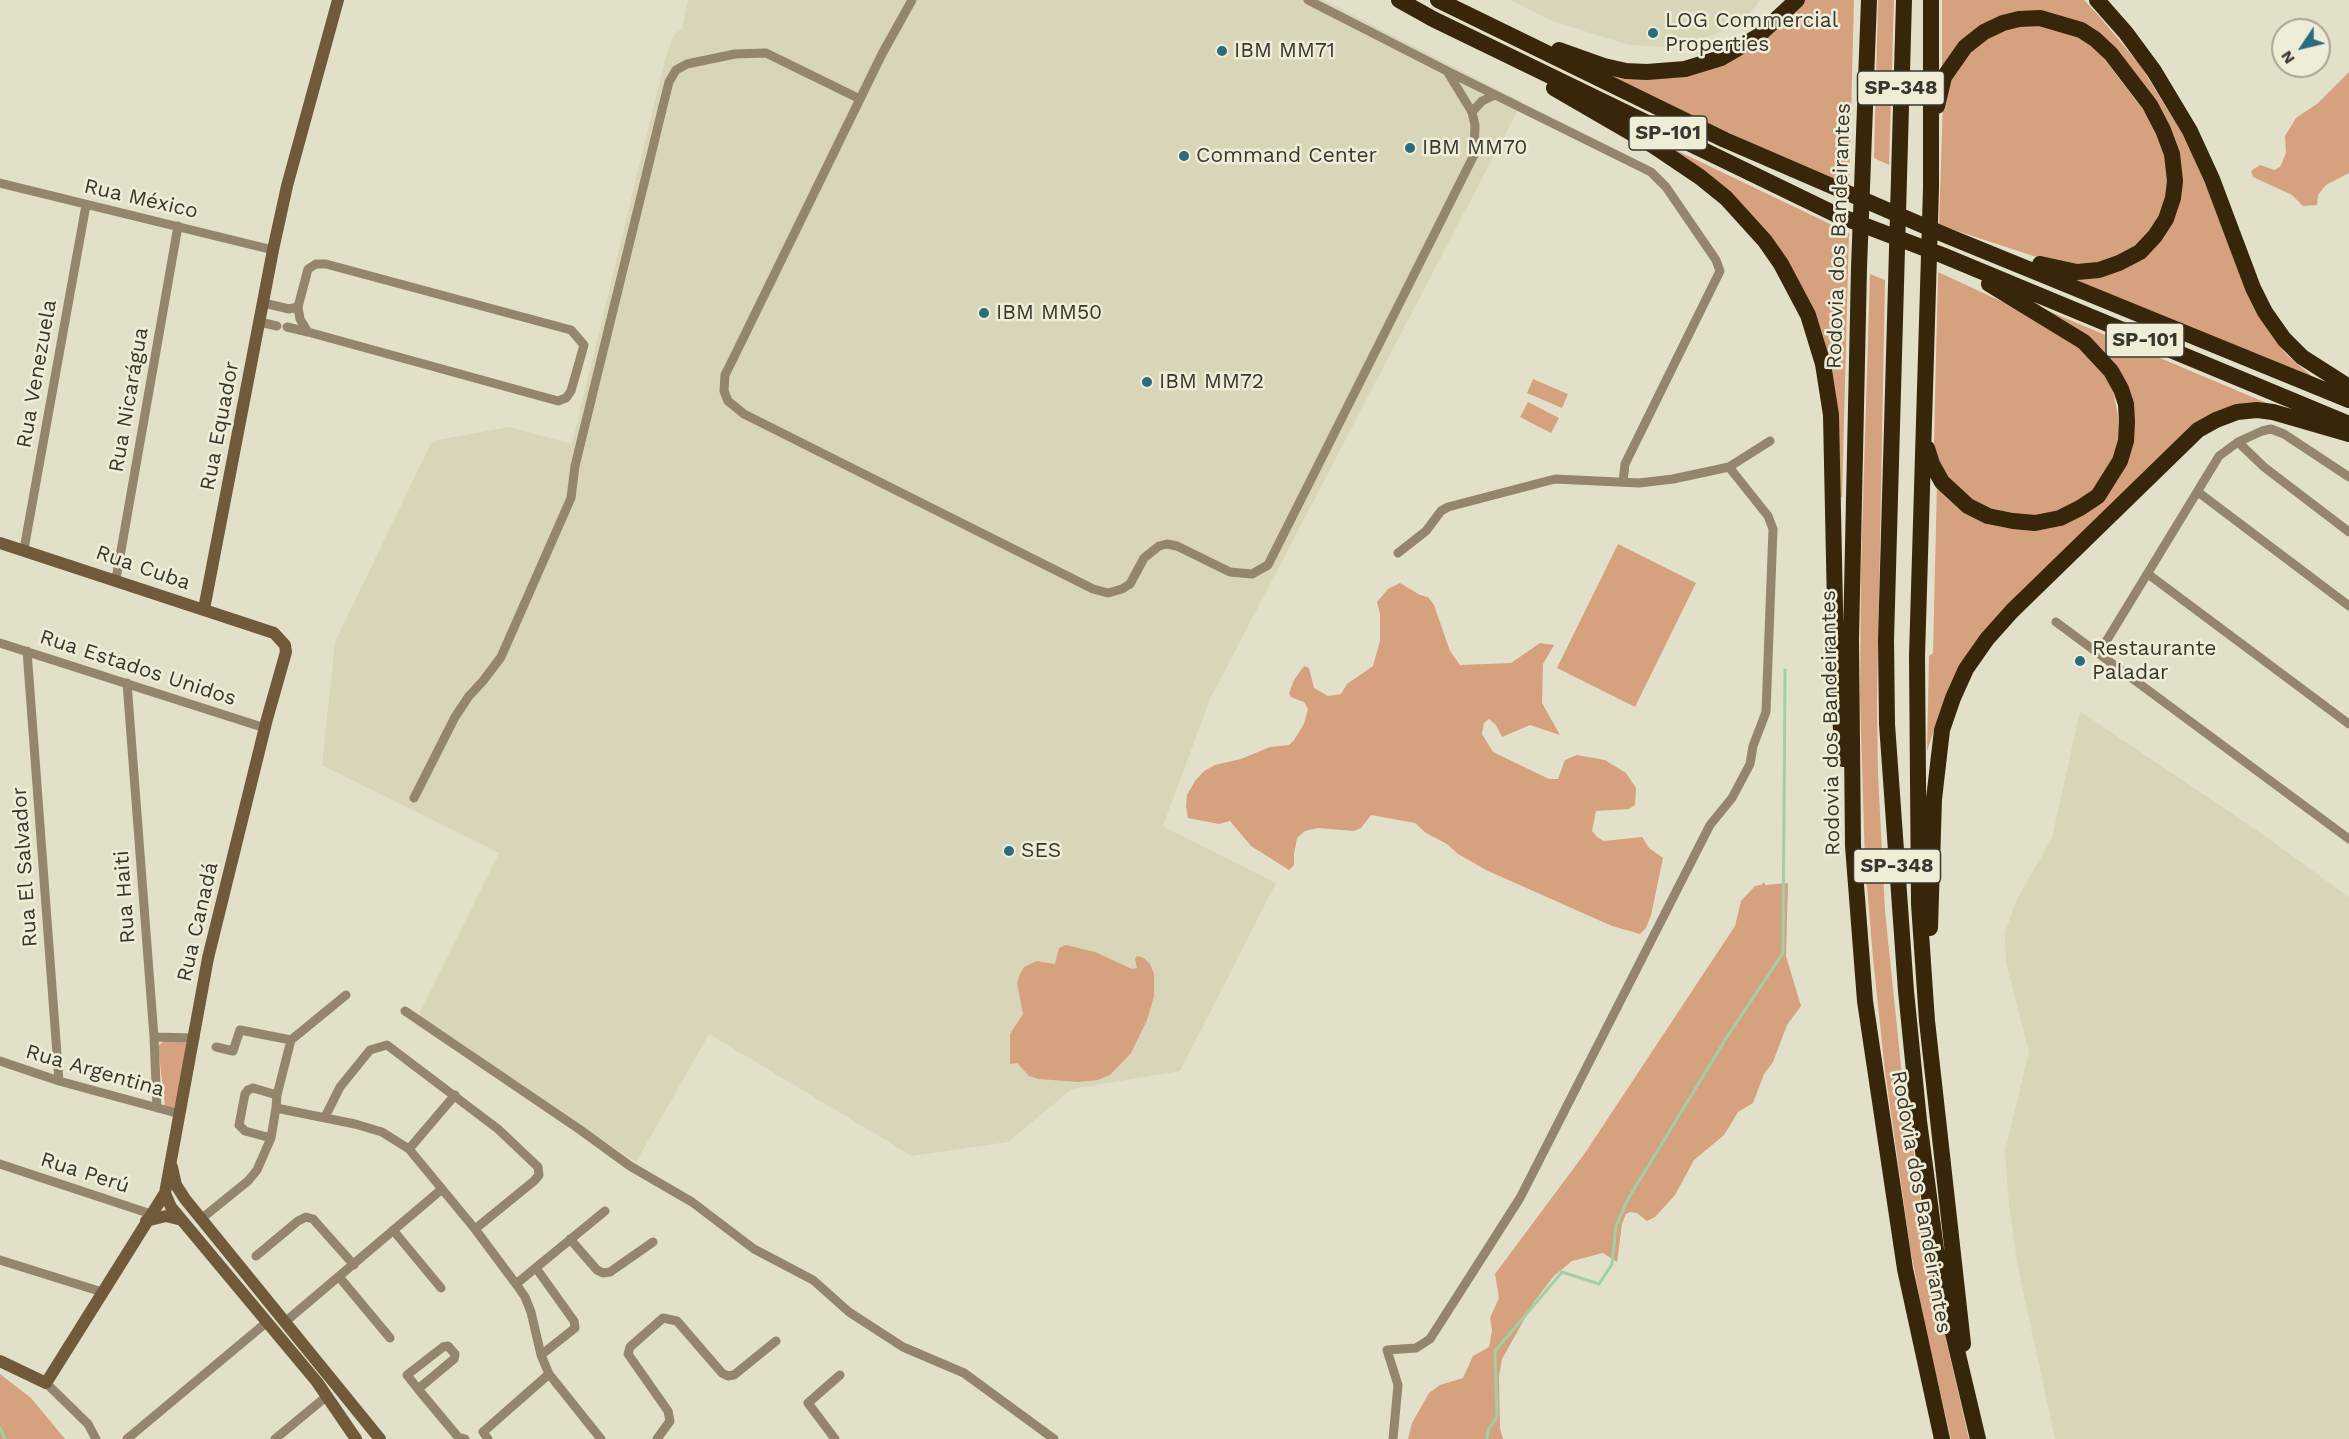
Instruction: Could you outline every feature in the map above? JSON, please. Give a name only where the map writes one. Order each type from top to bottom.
[{"type":"highway","name":"SP-101","points":[[1399,0],[1433,19],[1837,215],[1942,255],[2349,424]]},
{"type":"highway","name":"SP-101","points":[[1438,0],[1725,141],[1945,235],[2349,400]]},
{"type":"highway","points":[[1480,22],[1604,66],[1626,71],[1665,71],[1703,64],[1721,57],[1757,37],[1797,0]]},
{"type":"highway","name":"Rodovia dos Bandeirantes","points":[[1869,0],[1865,158],[1859,268],[1851,639],[1853,846],[1865,1001],[1904,1257],[1942,1439]]},
{"type":"highway","name":"Rodovia dos Bandeirantes","points":[[1904,0],[1886,640],[1887,736],[1906,991],[1919,1121],[1936,1249],[1978,1439]]},
{"type":"highway","points":[[1931,0],[1931,188],[1917,656],[1920,904],[1928,1022],[1950,1234],[1962,1317],[1967,1392]]},
{"type":"highway","points":[[2097,0],[2154,71],[2190,131],[2212,179],[2253,288],[2265,312],[2284,339],[2302,357],[2349,387]]},
{"type":"highway","points":[[1931,127],[1944,77],[1965,47],[1984,32],[2003,23],[2019,19],[2040,18],[2081,30],[2111,54],[2150,105],[2172,154],[2175,181],[2173,198],[2166,219],[2155,236],[2140,252],[2119,263],[2099,270],[2068,271],[2051,268],[1945,235]]},
{"type":"highway","points":[[1433,19],[1654,146],[1713,186],[1746,218],[1765,241],[1781,264],[1808,315],[1823,364],[1831,415],[1840,738],[1853,846]]},
{"type":"highway","points":[[1924,407],[1928,454],[1942,482],[1968,506],[1989,516],[2013,521],[2035,523],[2060,518],[2098,496],[2120,461],[2126,441],[2126,404],[2121,389],[2111,370],[2096,353],[2084,342],[1942,255]]},
{"type":"highway","points":[[1928,1022],[1934,800],[1942,730],[1966,669],[1986,639],[2178,447],[2207,425],[2237,412],[2257,410],[2273,412],[2349,434]]},
{"type":"main road","name":"Rua Equador","points":[[204,609],[287,186],[338,0]]},
{"type":"main road","name":"Rua Cuba","points":[[0,543],[116,579],[274,633]]},
{"type":"main road","name":"Rua Canadá","points":[[46,1383],[165,1193],[208,958],[286,652],[285,645],[274,633]]},
{"type":"main road","points":[[172,1164],[176,1185],[201,1219],[380,1439]]},
{"type":"main road","points":[[165,1193],[171,1207],[327,1396],[356,1439]]},
{"type":"main road","points":[[152,1217],[182,1220]]},
{"type":"main road","points":[[0,1361],[46,1383]]},
{"type":"street","points":[[912,0],[860,99],[725,375],[724,391],[728,401],[744,414],[1093,589],[1108,593],[1130,584],[1143,558],[1159,546],[1167,544],[1177,546],[1230,572],[1252,574],[1268,565],[1474,156],[1475,125],[1472,112],[1447,70]]},
{"type":"street","points":[[1308,0],[1651,172],[1666,187],[1711,250],[1720,271],[1624,464],[1623,482]]},
{"type":"street","points":[[414,798],[454,717],[501,657],[571,498],[575,466],[656,132],[669,82],[676,70],[687,64],[735,54],[766,52],[860,99]]},
{"type":"street","points":[[1472,112],[1482,101],[1495,95]]},
{"type":"street","name":"Rua México","points":[[0,183],[273,250]]},
{"type":"street","name":"Rua Venezuela","points":[[24,549],[86,205]]},
{"type":"street","name":"Rua Nicarágua","points":[[116,579],[178,226]]},
{"type":"street","points":[[260,322],[308,332],[558,401],[566,398],[571,391],[584,345],[571,330],[326,264],[316,264],[308,269],[298,307],[300,319],[308,332]]},
{"type":"street","points":[[264,303],[288,309],[298,307]]},
{"type":"street","points":[[2098,653],[2219,456],[2238,442],[2271,429],[2284,434],[2349,477]]},
{"type":"street","points":[[1398,553],[1426,531],[1441,511],[1448,507],[1555,479],[1639,483],[1673,479],[1729,467],[1770,441]]},
{"type":"street","points":[[2238,442],[2264,467],[2349,532]]},
{"type":"street","points":[[1393,1439],[1398,1385],[1387,1350],[1416,1348],[1430,1339],[1520,1198],[1710,825],[1732,798],[1750,764],[1753,746],[1766,712],[1773,529],[1768,516],[1729,467]]},
{"type":"street","points":[[2198,492],[2349,606]]},
{"type":"street","points":[[2148,574],[2349,724]]},
{"type":"street","points":[[2056,622],[2349,839]]},
{"type":"street","name":"Rua Estados Unidos","points":[[0,642],[265,728]]},
{"type":"street","name":"Rua El Salvador","points":[[27,651],[59,1082]]},
{"type":"street","name":"Rua Haiti","points":[[127,683],[154,1037],[157,1108]]},
{"type":"street","points":[[201,1219],[248,1181],[257,1170],[271,1138],[277,1095],[291,1040],[346,995]]},
{"type":"street","points":[[405,1011],[630,1166],[692,1203],[754,1249],[813,1280],[849,1312],[903,1347],[964,1373],[1053,1439]]},
{"type":"street","points":[[216,1047],[233,1051],[240,1030],[291,1040]]},
{"type":"street","points":[[154,1037],[195,1038]]},
{"type":"street","points":[[325,1118],[340,1088],[370,1050],[377,1046],[387,1045],[455,1095],[498,1129],[538,1167],[539,1175],[534,1181],[475,1229]]},
{"type":"street","name":"Rua Argentina","points":[[0,1061],[59,1082],[180,1114]]},
{"type":"street","points":[[271,1138],[245,1131],[239,1125],[245,1094],[248,1090],[253,1088],[277,1095]]},
{"type":"street","points":[[409,1149],[455,1095]]},
{"type":"street","points":[[276,1108],[382,1132],[409,1149],[475,1229],[525,1297],[541,1355],[549,1374],[601,1439]]},
{"type":"street","name":"Rua Perú","points":[[0,1164],[152,1217]]},
{"type":"street","points":[[285,1322],[340,1278],[442,1189]]},
{"type":"street","points":[[516,1284],[605,1211]]},
{"type":"street","points":[[256,1256],[306,1217],[313,1219],[354,1265]]},
{"type":"street","points":[[393,1230],[441,1288]]},
{"type":"street","points":[[570,1239],[597,1270],[603,1273],[610,1272],[653,1242]]},
{"type":"street","points":[[0,1260],[102,1292]]},
{"type":"street","points":[[536,1268],[574,1321],[575,1328],[541,1355]]},
{"type":"street","points":[[340,1278],[390,1338]]},
{"type":"street","points":[[657,1439],[670,1421],[668,1411],[628,1354],[630,1347],[663,1318],[677,1321],[722,1373],[728,1376],[734,1375],[776,1341]]},
{"type":"street","points":[[127,1439],[267,1322]]},
{"type":"street","points":[[418,1389],[454,1359],[455,1354],[448,1346],[443,1347],[407,1375],[418,1389],[458,1437],[467,1439],[486,1436],[549,1374]]},
{"type":"street","points":[[835,1439],[808,1403],[840,1375]]},
{"type":"street","points":[[46,1383],[88,1424],[96,1439]]},
{"type":"street","points":[[275,1439],[327,1396]]},
{"type":"shaded area","points":[[688,0],[1324,0],[1522,102],[1210,699],[1163,826],[1276,883],[1180,1071],[1072,1089],[1008,1142],[912,1156],[709,1034],[636,1162],[417,1018],[499,853],[322,765],[335,642],[432,441],[509,427],[572,444],[665,59],[674,34],[682,29]]},
{"type":"shaded area","name":"LOG Commercial Properties","points":[[1511,0],[1760,0],[1744,21],[1682,48],[1629,45],[1552,21]]},
{"type":"shaded area","points":[[1803,0],[1854,0],[1849,190],[1606,74],[1691,72]]},
{"type":"shaded area","points":[[1878,0],[1894,0],[1889,165],[1874,158]]},
{"type":"shaded area","points":[[1942,0],[2084,0],[2140,65],[2185,138],[2273,337],[2287,355],[2314,378],[2059,276],[2144,255],[2180,163],[2104,40],[2026,13],[1942,67]]},
{"type":"shaded area","points":[[2043,23],[2092,43],[2151,120],[2169,168],[2165,207],[2143,243],[2095,266],[2061,265],[1939,225],[1943,100],[1947,83],[1966,54],[1996,30]]},
{"type":"shaded area","points":[[2349,72],[2349,173],[2326,185],[2318,195],[2317,205],[2303,206],[2292,195],[2253,177],[2251,171],[2260,165],[2274,170],[2280,167],[2286,153],[2285,136],[2296,118],[2318,103]]},
{"type":"shaded area","points":[[1659,142],[1849,233],[1842,497],[1838,498],[1834,403],[1773,245]]},
{"type":"shaded area","points":[[1938,272],[2007,304],[2066,337],[2096,361],[2113,390],[2120,427],[2119,446],[2112,462],[2093,490],[2065,509],[2035,517],[1983,507],[1952,487],[1937,460],[1934,443]]},
{"type":"shaded area","points":[[1870,274],[1885,280],[1877,703],[1885,911],[1901,1066],[1927,1244],[1942,1323],[1969,1439],[1951,1439],[1925,1326],[1910,1247],[1885,1071],[1873,958],[1865,863],[1860,698],[1861,567]]},
{"type":"shaded area","points":[[2039,307],[2269,404],[2226,411],[2002,611],[1940,713],[1927,751],[1929,656],[1933,653],[1937,483],[2024,527],[2113,485],[2128,393]]},
{"type":"shaded area","points":[[1533,379],[1568,394],[1562,408],[1527,393]]},
{"type":"shaded area","points":[[1528,402],[1559,418],[1551,433],[1520,417]]},
{"type":"shaded area","points":[[1618,544],[1696,583],[1635,707],[1557,668]]},
{"type":"shaded area","points":[[1400,583],[1428,597],[1434,605],[1450,651],[1460,665],[1511,663],[1540,643],[1554,645],[1543,664],[1542,703],[1560,735],[1530,725],[1502,737],[1496,725],[1489,719],[1484,723],[1482,734],[1493,752],[1549,779],[1558,779],[1565,760],[1577,755],[1605,760],[1626,773],[1636,788],[1635,805],[1629,809],[1596,811],[1592,831],[1604,841],[1642,837],[1649,848],[1663,858],[1651,915],[1646,928],[1640,934],[1612,926],[1486,870],[1426,833],[1415,823],[1371,815],[1361,828],[1354,831],[1318,828],[1305,831],[1297,838],[1294,865],[1289,870],[1251,846],[1230,821],[1219,824],[1188,818],[1187,795],[1204,771],[1215,765],[1241,759],[1270,747],[1289,745],[1294,740],[1304,724],[1308,709],[1304,702],[1291,697],[1289,693],[1294,680],[1304,666],[1309,668],[1314,688],[1328,696],[1341,694],[1347,684],[1373,666],[1380,641],[1380,614],[1377,602],[1388,589]]},
{"type":"shaded area","points":[[2080,711],[2262,834],[2349,897],[2349,1439],[2055,1439],[2018,1267],[2009,1205],[2005,1151],[2029,1052],[2006,963],[2005,932],[2018,897],[2052,838]]},
{"type":"shaded area","points":[[1764,882],[1765,885],[1788,883],[1786,956],[1801,1006],[1787,1025],[1773,1062],[1764,1074],[1753,1103],[1738,1112],[1724,1135],[1694,1160],[1675,1195],[1655,1217],[1647,1221],[1637,1213],[1626,1214],[1622,1224],[1617,1262],[1603,1253],[1572,1261],[1554,1276],[1534,1302],[1502,1359],[1499,1376],[1500,1428],[1503,1439],[1408,1439],[1412,1423],[1429,1393],[1440,1385],[1463,1378],[1473,1356],[1489,1347],[1492,1330],[1490,1318],[1499,1298],[1495,1274],[1585,1153],[1735,926],[1741,901],[1755,886]]},
{"type":"shaded area","points":[[1066,945],[1095,952],[1132,969],[1137,968],[1135,959],[1137,956],[1144,958],[1150,964],[1154,974],[1154,996],[1147,1020],[1131,1053],[1110,1075],[1098,1080],[1079,1082],[1039,1079],[1029,1076],[1017,1063],[1010,1064],[1010,1034],[1023,1014],[1017,983],[1020,974],[1024,967],[1037,961],[1055,964],[1059,948]]},
{"type":"shaded area","points":[[164,1041],[186,1042],[187,1044],[175,1110],[165,1106],[158,1046]]},
{"type":"shaded area","points":[[0,1374],[31,1398],[65,1439],[0,1439]]},
{"type":"waterway","points":[[1487,1439],[1488,1430],[1497,1417],[1495,1351],[1562,1272],[1599,1284],[1612,1264],[1616,1226],[1628,1199],[1727,1037],[1783,953],[1785,670]]},
{"type":"waterway","points":[[0,1428],[5,1439]]},
{"type":"place","name":"LOG Commercial Properties","points":[[1653,33]]},
{"type":"place","name":"IBM MM71","points":[[1222,51]]},
{"type":"place","name":"IBM MM70","points":[[1410,148]]},
{"type":"place","name":"Command Center","points":[[1184,156]]},
{"type":"place","name":"IBM MM50","points":[[984,313]]},
{"type":"place","name":"IBM MM72","points":[[1147,382]]},
{"type":"place","name":"Restaurante Paladar","points":[[2080,661]]},
{"type":"place","name":"SES","points":[[1009,851]]}]
